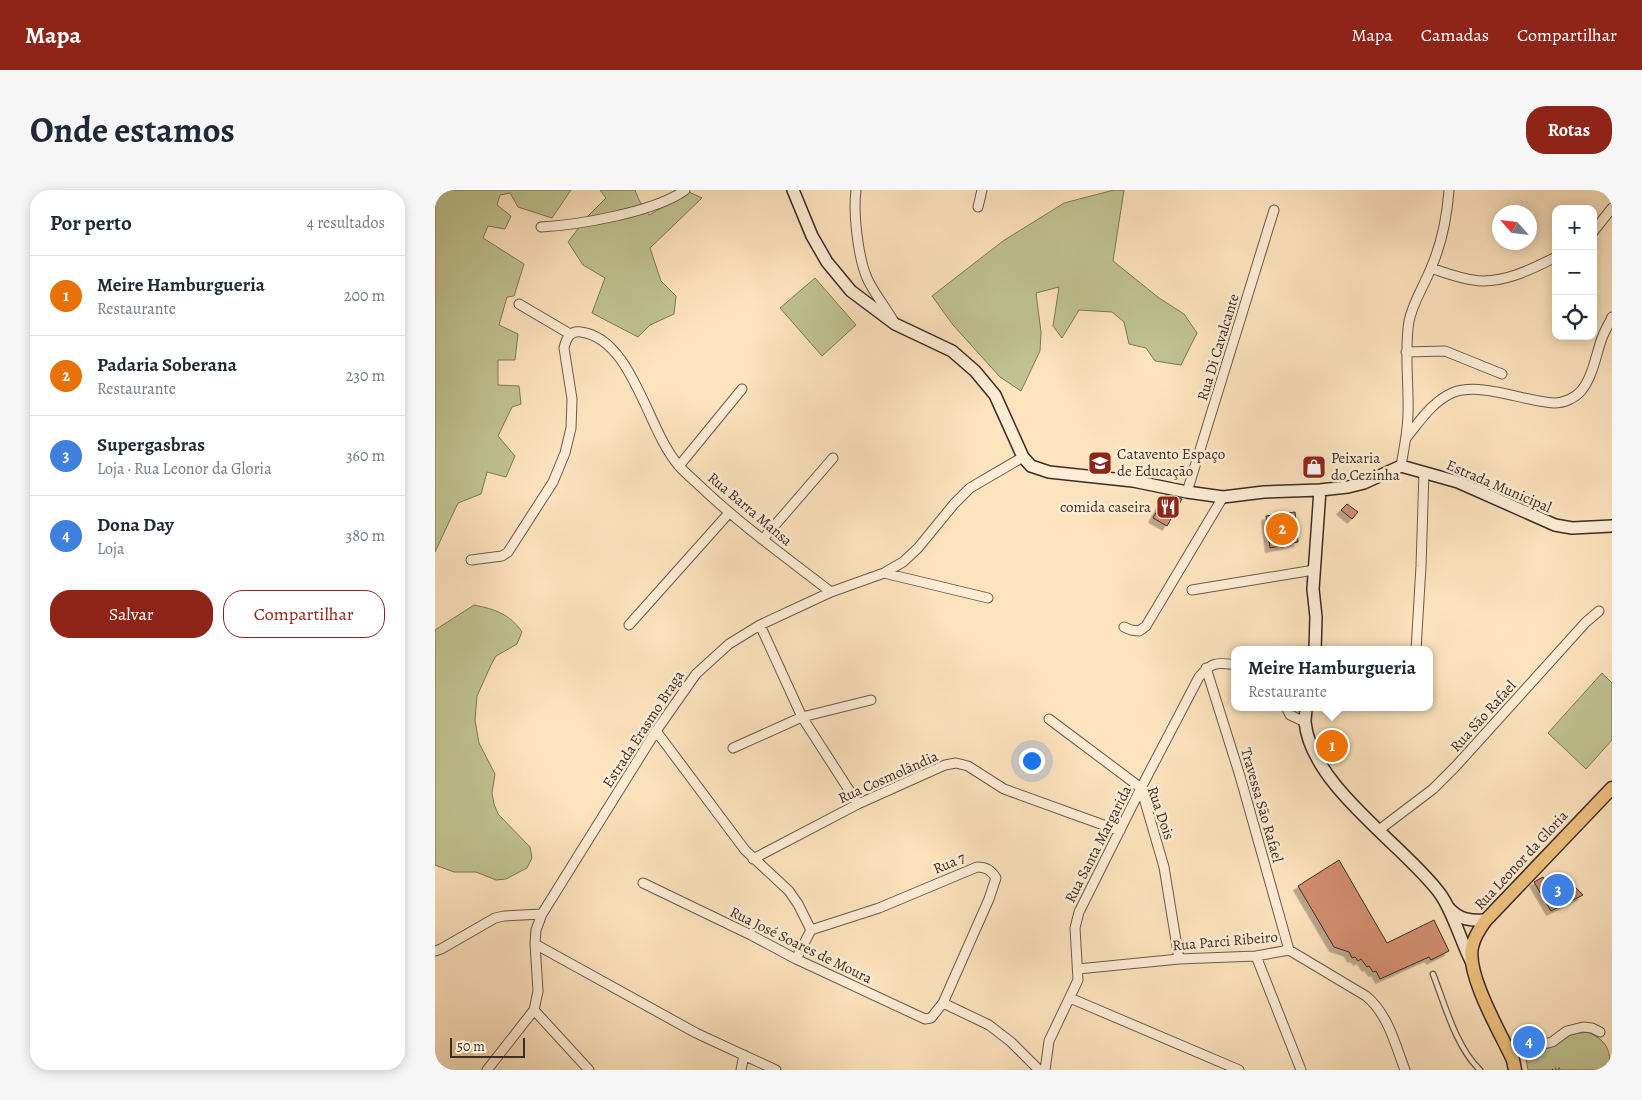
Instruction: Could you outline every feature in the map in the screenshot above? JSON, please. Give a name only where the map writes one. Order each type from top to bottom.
[{"type":"main road","name":"Rua Leonor da Gloria","points":[[1472,963],[1472,949],[1475,937],[1486,920],[1610,794]]},
{"type":"main road","points":[[1472,963],[1474,974],[1515,1070]]},
{"type":"street","points":[[541,226],[565,226],[637,210],[670,199],[685,190]]},
{"type":"street","points":[[793,190],[813,236],[827,262],[851,291],[895,324],[952,351],[975,371],[995,395],[1023,457],[1031,466],[1049,472],[1133,481],[1223,497],[1264,492],[1349,487],[1364,483],[1401,466],[1408,413],[1407,352],[1412,308],[1431,268],[1440,243],[1448,210],[1449,190]]},
{"type":"street","points":[[856,190],[854,204],[862,262],[868,280],[895,324]]},
{"type":"street","points":[[977,207],[982,190]]},
{"type":"street","points":[[1597,227],[1612,208]]},
{"type":"street","name":"Rua Di Cavalcante","points":[[1187,492],[1274,210]]},
{"type":"street","points":[[1431,268],[1475,281],[1497,280],[1531,270],[1552,260]]},
{"type":"street","points":[[471,560],[502,556],[508,552],[553,482],[565,453],[571,428],[572,399],[563,348],[570,334],[519,304]]},
{"type":"street","points":[[1406,438],[1430,408],[1455,392],[1471,390],[1503,393],[1555,403],[1568,400],[1583,388],[1612,317]]},
{"type":"street","name":"Rua Barra Mansa","points":[[570,334],[577,331],[587,333],[610,346],[623,360],[665,445],[679,466],[729,513],[831,592]]},
{"type":"street","points":[[1407,352],[1445,352],[1502,374]]},
{"type":"street","points":[[679,466],[742,389]]},
{"type":"street","name":"Estrada Erasmo Braga","points":[[487,1070],[533,1010],[538,991],[536,930],[542,914],[656,730],[695,674],[729,644],[760,625],[831,592],[884,573],[903,562],[918,548],[954,504],[970,488],[1023,457]]},
{"type":"street","points":[[763,539],[833,458]]},
{"type":"street","name":"Estrada Municipal","points":[[1401,466],[1458,482],[1555,525],[1572,528],[1612,526]]},
{"type":"street","points":[[1416,646],[1425,472]]},
{"type":"street","points":[[1315,646],[1316,617],[1313,589],[1320,490]]},
{"type":"street","points":[[1124,627],[1139,631],[1146,626],[1223,497]]},
{"type":"street","points":[[629,625],[729,513]]},
{"type":"street","points":[[1192,590],[1314,570]]},
{"type":"street","points":[[884,573],[988,598]]},
{"type":"street","name":"Rua São Rafael","points":[[1379,830],[1433,789],[1579,629],[1599,611]]},
{"type":"street","points":[[760,625],[802,718],[857,804]]},
{"type":"street","points":[[1207,668],[1218,663],[1231,665]]},
{"type":"street","name":"Rua Santa Margarida","points":[[1045,1070],[1049,1041],[1077,980],[1075,928],[1079,912],[1199,677],[1207,668]]},
{"type":"street","name":"Travessa São Rafael","points":[[1207,668],[1240,776],[1289,950]]},
{"type":"street","points":[[733,748],[802,718],[871,700]]},
{"type":"street","points":[[1288,711],[1290,715],[1305,722]]},
{"type":"street","points":[[1306,711],[1305,722],[1309,741],[1320,763],[1337,788],[1440,892],[1472,963]]},
{"type":"street","name":"Rua Dois","points":[[1049,719],[1141,788],[1165,868],[1179,959]]},
{"type":"street","points":[[656,730],[753,859],[789,891],[798,904],[811,930],[796,959]]},
{"type":"street","name":"Rua Cosmolândia","points":[[753,859],[857,804],[945,765],[956,763],[967,766],[1011,792],[1120,832]]},
{"type":"street","name":"Rua 7","points":[[811,930],[879,908],[977,867],[985,867],[996,878],[989,899],[943,1003]]},
{"type":"street","name":"Rua José Soares de Moura","points":[[643,883],[918,1017],[931,1018],[943,1003]]},
{"type":"street","points":[[1447,906],[1453,914],[1463,919],[1473,921],[1486,920]]},
{"type":"street","points":[[435,951],[495,918],[542,914]]},
{"type":"street","points":[[535,944],[697,1033],[776,1070]]},
{"type":"street","name":"Rua Parci Ribeiro","points":[[1078,969],[1179,959],[1256,956],[1289,950],[1375,1003],[1382,1012],[1405,1070]]},
{"type":"street","points":[[1256,956],[1301,1070]]},
{"type":"street","points":[[1070,998],[1239,1070]]},
{"type":"street","points":[[943,1003],[989,1025],[1011,1042],[1039,1070]]},
{"type":"street","points":[[533,1010],[589,1070]]},
{"type":"street","points":[[1509,1053],[1552,1042],[1567,1031],[1583,1027],[1592,1028],[1600,1032]]},
{"type":"street","points":[[741,1070],[744,1055]]},
{"type":"lane","points":[[1433,974],[1461,1044],[1471,1062],[1480,1070]]},
{"type":"path","points":[[1552,1070],[1558,1068],[1562,1070]]},
{"type":"green space","points":[[435,190],[571,190],[552,218],[518,207],[510,193],[500,195],[497,205],[511,216],[505,229],[488,226],[483,238],[524,264],[514,296],[507,297],[499,325],[518,334],[515,360],[498,360],[498,385],[519,386],[521,404],[512,407],[498,436],[515,456],[506,477],[487,472],[481,494],[458,503],[435,552]]},
{"type":"green space","points":[[600,190],[635,190],[649,215],[689,192],[702,198],[650,248],[661,281],[676,296],[674,314],[650,325],[638,337],[592,313],[605,278],[583,265],[568,242],[587,217],[606,198]]},
{"type":"green space","points":[[1114,190],[1124,190],[1113,261],[1159,298],[1184,314],[1197,333],[1181,365],[1155,361],[1146,348],[1129,344],[1124,322],[1112,312],[1079,310],[1062,338],[1053,326],[1059,287],[1036,293],[1041,332],[1040,351],[1021,391],[1000,377],[953,325],[932,296],[1003,241],[1064,203]]},
{"type":"green space","points":[[815,278],[856,325],[822,356],[780,308]]},
{"type":"green space","points":[[474,605],[501,613],[522,632],[517,644],[496,656],[477,696],[475,720],[479,743],[495,774],[492,793],[494,804],[498,814],[530,847],[532,858],[527,868],[506,879],[496,880],[476,872],[454,872],[435,865],[435,630]]},
{"type":"green space","points":[[1602,673],[1612,683],[1612,740],[1586,769],[1548,733]]},
{"type":"green space","points":[[1588,1032],[1599,1038],[1606,1046],[1610,1063],[1609,1070],[1528,1070],[1525,1053],[1569,1034]]},
{"type":"building","name":"comida caseira","points":[[1166,495],[1182,499],[1167,526],[1153,518]]},
{"type":"building","points":[[1347,504],[1358,512],[1352,519],[1341,510]]},
{"type":"building","points":[[1295,512],[1298,542],[1270,548],[1266,516]]},
{"type":"building","points":[[1334,737],[1342,750],[1329,755],[1323,742]]},
{"type":"building","points":[[1339,860],[1387,943],[1434,920],[1449,951],[1431,960],[1429,957],[1380,979],[1376,971],[1373,972],[1361,959],[1358,961],[1355,957],[1352,958],[1349,952],[1334,947],[1298,886]]},
{"type":"building","points":[[1543,877],[1553,896],[1573,885],[1583,895],[1551,911],[1534,882]]},
{"type":"place","name":"Catavento Espaço de Educação","points":[[1100,463]]},
{"type":"place","name":"Peixaria do Cezinha","points":[[1314,467]]},
{"type":"place","name":"comida caseira","points":[[1168,507]]},
{"type":"place","name":"Padaria Soberana","points":[[1282,529]]},
{"type":"place","name":"Meire Hamburgueria","points":[[1332,746]]},
{"type":"place","name":"Supergasbras","points":[[1558,890]]},
{"type":"place","name":"Dona Day","points":[[1529,1042]]}]
